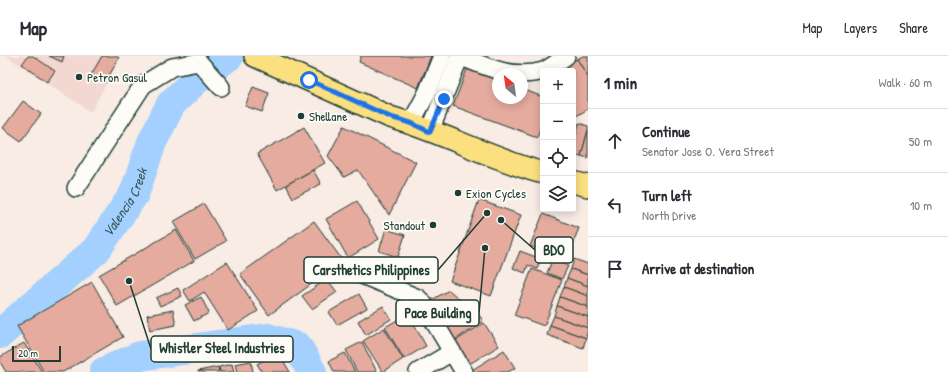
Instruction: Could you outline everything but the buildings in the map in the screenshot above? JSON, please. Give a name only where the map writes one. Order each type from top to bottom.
[{"type":"main road","points":[[254,56],[390,117],[411,123],[430,132],[523,168],[540,172]]},
{"type":"main road","points":[[576,183],[588,186]]},
{"type":"street","points":[[411,123],[427,93],[442,56]]},
{"type":"street","points":[[430,132],[460,56],[498,71],[516,74],[543,71],[566,56]]},
{"type":"street","points":[[76,188],[143,85],[172,67],[199,62],[220,87]]},
{"type":"street","points":[[352,271],[418,298],[423,303],[464,372]]},
{"type":"street","points":[[418,372],[452,352]]},
{"type":"shaded area","points":[[6,56],[121,56],[91,112]]},
{"type":"waterway","name":"Valencia Creek","points":[[0,334],[96,250],[134,194],[152,142],[171,104],[197,79],[229,56]]},
{"type":"waterway","points":[[104,372],[140,356],[268,338],[298,347],[312,372]]},
{"type":"place","name":"Petron Gasul","points":[[79,77]]},
{"type":"place","name":"Shellane","points":[[301,116]]},
{"type":"place","name":"Exion Cycles","points":[[458,193]]},
{"type":"place","name":"Carsthetics Philippines","points":[[487,213]]},
{"type":"place","name":"BDO","points":[[501,220]]},
{"type":"place","name":"Standout","points":[[433,225]]},
{"type":"place","name":"Pace Building","points":[[485,248]]},
{"type":"place","name":"Whistler Steel Industries","points":[[129,281]]},
{"type":"route","points":[[309,80],[390,117],[411,123],[430,132],[444,99]]}]
